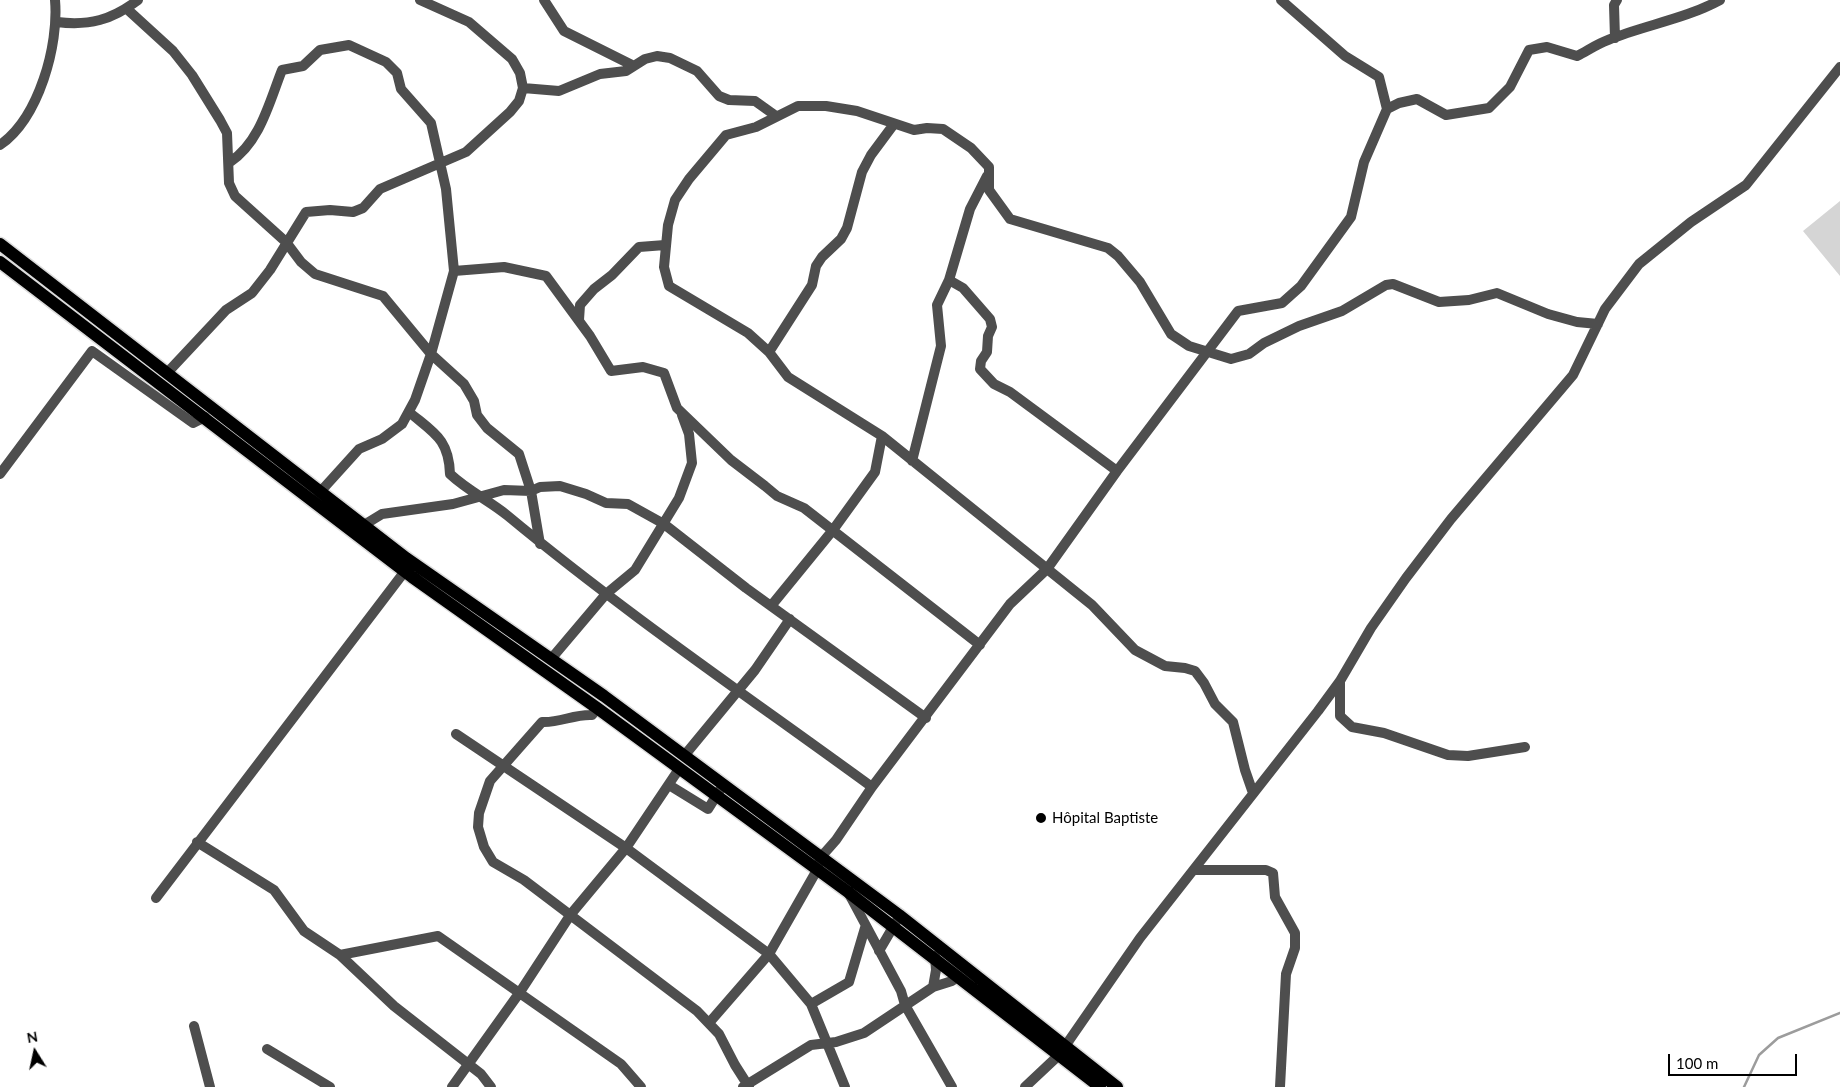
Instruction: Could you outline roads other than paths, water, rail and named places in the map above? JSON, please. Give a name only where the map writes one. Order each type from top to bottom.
[{"type":"main road","points":[[0,244],[167,373],[362,530],[406,558],[551,659],[899,915],[1061,1050],[1100,1087]]},
{"type":"main road","points":[[0,262],[205,417],[319,497]]},
{"type":"main road","points":[[362,530],[404,571],[598,708],[848,892],[936,961],[1116,1087]]},
{"type":"street","points":[[0,145],[8,140],[27,116],[47,73],[57,22],[55,0]]},
{"type":"street","points":[[57,22],[94,23],[127,9],[138,0]]},
{"type":"street","points":[[167,373],[226,310],[252,293],[270,270],[306,212],[330,210],[353,212],[363,208],[380,189],[466,152],[510,112],[519,101],[523,88],[520,73],[512,59],[469,22],[420,0]]},
{"type":"street","points":[[544,0],[564,31],[634,66]]},
{"type":"street","points":[[709,1023],[769,954],[817,870],[821,857],[836,840],[872,787],[926,718],[1010,604],[1047,569],[1117,471],[1238,311],[1282,303],[1302,286],[1351,217],[1364,162],[1387,109],[1379,77],[1345,56],[1281,0]]},
{"type":"street","points":[[1615,38],[1614,6],[1617,0]]},
{"type":"street","points":[[1387,109],[1399,103],[1417,99],[1446,115],[1489,108],[1510,87],[1529,50],[1546,47],[1577,56],[1615,38],[1675,17],[1697,13],[1720,0]]},
{"type":"street","points":[[127,9],[172,51],[192,75],[227,133],[230,162],[229,183],[235,196],[286,242],[301,262],[315,274],[383,296],[432,354],[464,384],[474,401],[477,415],[487,428],[519,454],[531,491],[540,544]]},
{"type":"street","points":[[230,162],[243,153],[253,140],[282,70],[303,66],[320,50],[350,45],[386,62],[397,73],[402,89],[431,123],[446,189],[454,271],[432,354],[409,412],[402,424],[382,438],[358,449],[319,497]]},
{"type":"street","points":[[523,88],[559,91],[600,74],[626,71],[645,59],[657,56],[670,58],[697,71],[719,96],[729,100],[755,101],[776,116]]},
{"type":"street","points":[[1025,1087],[1061,1050],[1140,938],[1340,681],[1371,628],[1440,534],[1572,375],[1605,309],[1639,264],[1691,222],[1746,185],[1840,67]]},
{"type":"street","points":[[1253,793],[1244,770],[1232,722],[1215,704],[1199,676],[1191,669],[1159,664],[1135,650],[1106,623],[1092,605],[882,436],[788,377],[769,352],[748,334],[669,286],[664,267],[665,245],[675,200],[712,150],[726,135],[756,126],[798,106],[826,106],[857,111],[914,130],[926,128],[943,129],[971,148],[989,167],[989,190],[992,197],[1010,219],[1108,248],[1118,256],[1140,282],[1171,334],[1189,346],[1206,353],[1231,360],[1249,354],[1264,343],[1299,326],[1342,311],[1386,285],[1393,284],[1439,302],[1469,300],[1497,293],[1548,314],[1577,322],[1598,324]]},
{"type":"street","points":[[769,352],[812,285],[816,266],[822,256],[841,239],[847,228],[862,172],[871,155],[894,124]]},
{"type":"street","points":[[912,461],[941,346],[937,306],[949,280],[970,209],[988,174]]},
{"type":"street","points":[[578,320],[580,305],[594,289],[612,275],[639,247],[665,245]]},
{"type":"street","points":[[454,271],[504,267],[546,276],[578,320],[611,371],[643,367],[664,373],[674,402],[681,412],[731,460],[777,496],[804,508],[834,530],[980,645]]},
{"type":"street","points":[[949,280],[964,288],[990,319],[992,327],[988,336],[987,352],[981,361],[980,369],[994,384],[1010,392],[1117,471]]},
{"type":"street","points":[[0,474],[92,351],[193,423],[205,417]]},
{"type":"street","points":[[409,412],[441,439],[449,456],[450,474],[466,490],[506,515],[540,544],[606,594],[872,787]]},
{"type":"street","points":[[551,659],[606,594],[635,570],[679,498],[691,467],[689,434],[681,412]]},
{"type":"street","points":[[772,606],[834,530],[875,472],[882,436]]},
{"type":"street","points":[[362,530],[382,514],[422,510],[479,498],[504,490],[531,491],[540,486],[560,486],[586,494],[606,503],[628,504],[664,524],[772,606],[926,718]]},
{"type":"street","points":[[156,898],[404,571]]},
{"type":"street","points":[[684,756],[739,690],[790,619]]},
{"type":"street","points":[[1340,681],[1340,716],[1352,727],[1384,733],[1448,755],[1468,756],[1525,747]]},
{"type":"street","points":[[598,708],[592,715],[578,714],[554,722],[542,722],[488,784],[479,813],[478,827],[484,847],[493,862],[524,880],[571,914],[650,973],[709,1023],[719,1034],[747,1086],[811,1045],[849,1039],[864,1033],[933,987],[952,981],[958,976]]},
{"type":"street","points":[[456,734],[626,848],[769,954],[812,1004],[844,1087]]},
{"type":"street","points":[[452,1087],[520,992],[571,914],[626,848],[679,769]]},
{"type":"street","points":[[669,785],[708,809],[718,797],[722,784]]},
{"type":"street","points":[[197,842],[274,890],[304,931],[340,956],[394,1006],[481,1074],[491,1087]]},
{"type":"street","points":[[1194,870],[1266,870],[1272,873],[1275,898],[1295,933],[1295,948],[1286,974],[1280,1087]]},
{"type":"street","points":[[848,892],[865,928],[901,991],[905,1005],[952,1087]]},
{"type":"street","points":[[879,951],[899,915]]},
{"type":"street","points":[[812,1004],[849,982],[865,928]]},
{"type":"street","points":[[340,956],[438,936],[621,1064],[641,1087]]},
{"type":"street","points":[[933,987],[936,961],[934,944]]},
{"type":"street","points":[[194,1026],[210,1087]]},
{"type":"street","points":[[267,1049],[330,1087]]},
{"type":"waterway","points":[[1744,1087],[1759,1055],[1778,1038],[1840,1013]]},
{"type":"place","name":"Hôpital Baptiste","points":[[1041,818]]}]
